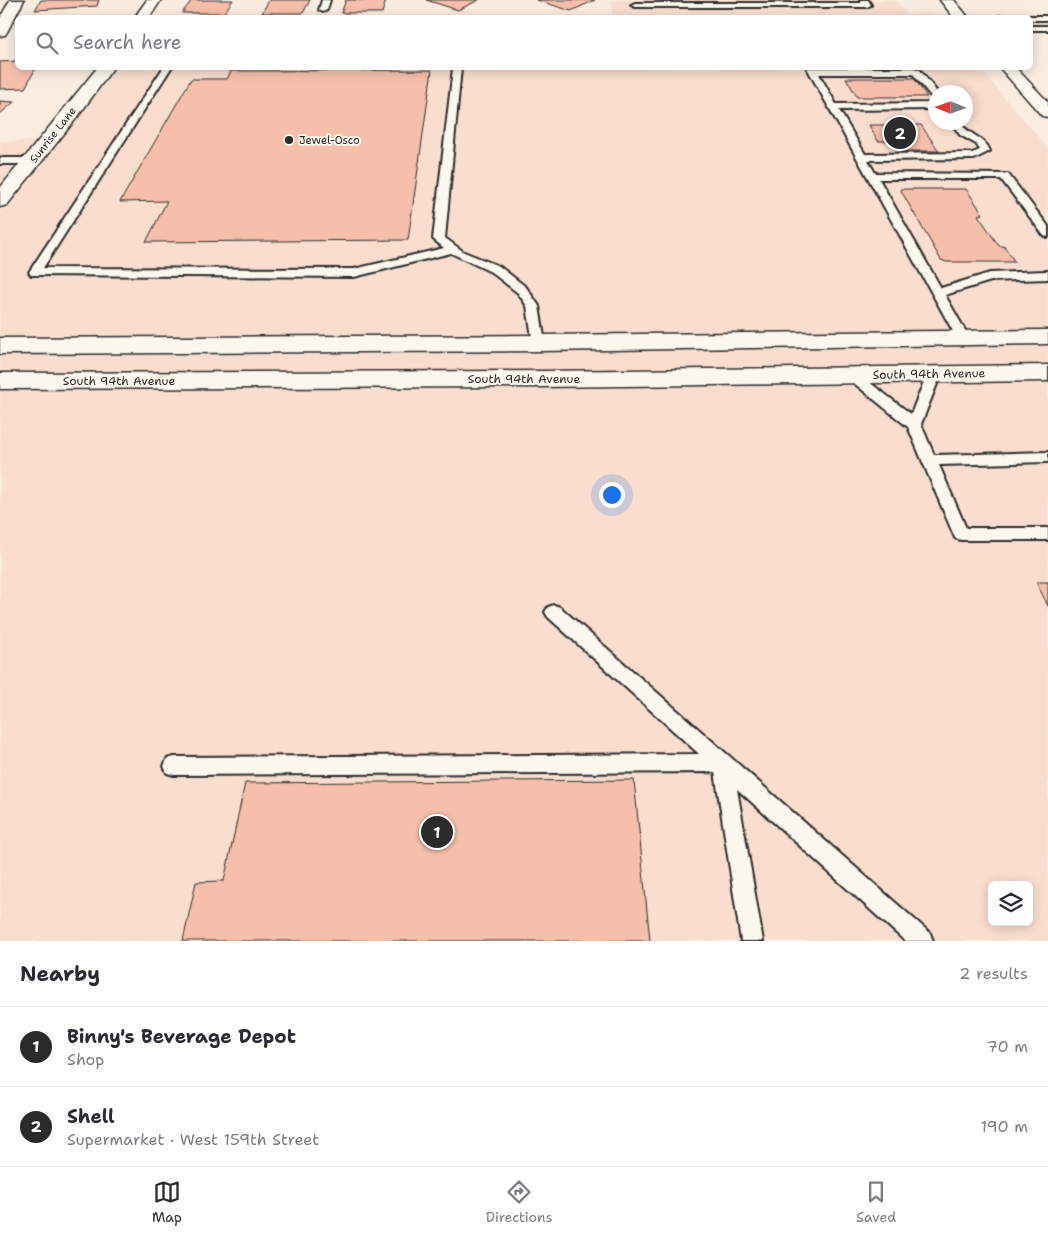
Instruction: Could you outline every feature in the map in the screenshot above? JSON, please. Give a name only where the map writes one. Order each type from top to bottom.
[{"type":"street","points":[[0,32],[17,0]]},
{"type":"street","points":[[143,15],[154,0]]},
{"type":"street","points":[[946,0],[959,15]]},
{"type":"street","name":"Sunrise Lane","points":[[0,201],[103,70]]},
{"type":"street","points":[[1010,70],[1048,112]]},
{"type":"street","points":[[0,346],[539,343],[1048,337]]},
{"type":"street","name":"South 94th Avenue","points":[[0,381],[540,379],[1048,372]]},
{"type":"lane","points":[[323,10],[326,0]]},
{"type":"lane","points":[[635,5],[867,5],[864,0]]},
{"type":"lane","points":[[1033,18],[1048,18]]},
{"type":"lane","points":[[1033,28],[1048,28]]},
{"type":"lane","points":[[166,70],[35,272],[354,273],[453,249]]},
{"type":"lane","points":[[456,70],[438,238],[460,254],[495,269],[522,290],[534,306],[539,343]]},
{"type":"lane","points":[[813,70],[964,338]]},
{"type":"lane","points":[[914,70],[928,86]]},
{"type":"lane","points":[[833,107],[928,106]]},
{"type":"lane","points":[[861,157],[974,156],[985,151],[980,142],[961,130]]},
{"type":"lane","points":[[0,161],[33,161]]},
{"type":"lane","points":[[872,176],[1004,176],[1048,234]]},
{"type":"lane","points":[[938,293],[990,277],[1048,275]]},
{"type":"lane","points":[[914,424],[934,374]]},
{"type":"lane","points":[[851,375],[914,424],[962,534],[1048,534]]},
{"type":"lane","points":[[930,460],[1048,457]]},
{"type":"lane","points":[[554,612],[922,941]]},
{"type":"lane","points":[[174,766],[723,762]]},
{"type":"lane","points":[[723,762],[752,941]]},
{"type":"shaded area","points":[[611,0],[896,0],[907,15],[613,15]]},
{"type":"shaded area","points":[[92,70],[981,70],[1048,148],[1048,941],[0,941],[0,141],[36,141]]},
{"type":"building","points":[[41,0],[99,0],[97,6],[35,10]]},
{"type":"building","points":[[192,0],[233,0],[224,13],[182,13]]},
{"type":"building","points":[[269,0],[310,0],[303,13],[262,13]]},
{"type":"building","points":[[346,0],[386,0],[382,13],[341,13]]},
{"type":"building","points":[[426,0],[479,0],[458,10]]},
{"type":"building","points":[[537,0],[595,0],[571,11]]},
{"type":"building","points":[[15,61],[15,70],[35,70],[25,88],[0,89],[0,62]]},
{"type":"building","name":"Jewel-Osco","points":[[432,70],[408,240],[146,242],[167,201],[120,202],[191,79],[227,79],[231,71]]},
{"type":"building","points":[[846,78],[914,78],[927,97],[857,97]]},
{"type":"building","points":[[0,101],[14,102],[0,114]]},
{"type":"building","points":[[869,125],[921,125],[939,151],[902,151],[897,141],[878,141]]},
{"type":"building","points":[[900,189],[966,189],[983,214],[978,215],[999,246],[1004,246],[1015,262],[946,262],[941,260]]},
{"type":"building","points":[[1036,582],[1048,582],[1048,606]]},
{"type":"building","points":[[634,780],[650,941],[183,941],[196,882],[224,881],[245,783]]},
{"type":"place","name":"Shell","points":[[900,133]]},
{"type":"place","name":"Jewel-Osco","points":[[289,140]]},
{"type":"place","name":"Binny's Beverage Depot","points":[[437,832]]}]
